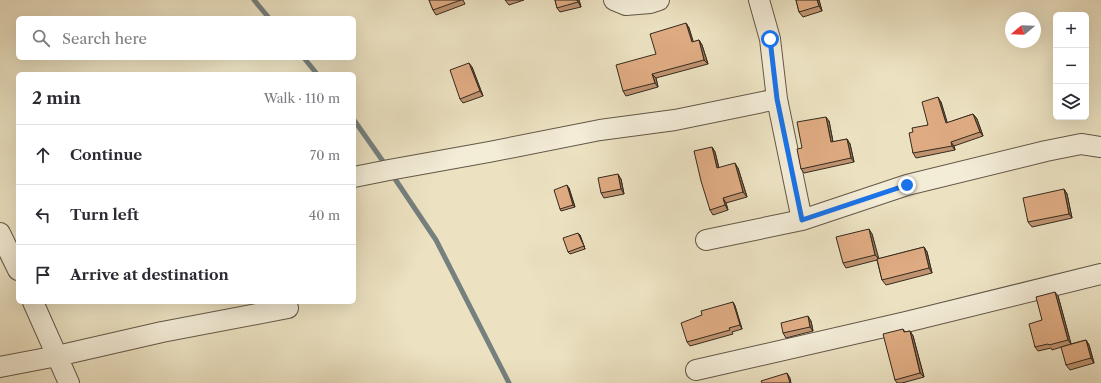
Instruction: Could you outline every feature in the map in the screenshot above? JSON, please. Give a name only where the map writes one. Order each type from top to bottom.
[{"type":"street","points":[[614,0],[626,5],[650,3],[659,0]]},
{"type":"street","points":[[759,0],[770,39],[777,99],[802,220]]},
{"type":"street","points":[[356,177],[600,130],[674,120],[777,99]]},
{"type":"street","points":[[706,240],[802,220],[907,185],[1046,151],[1081,144],[1101,147]]},
{"type":"street","points":[[6,244],[16,266]]},
{"type":"street","points":[[696,370],[906,322],[1101,274]]},
{"type":"street","points":[[34,304],[68,383]]},
{"type":"street","points":[[0,367],[57,356],[162,332],[288,308]]},
{"type":"building","points":[[429,0],[461,0],[433,10]]},
{"type":"building","points":[[555,0],[577,0],[578,2],[557,8]]},
{"type":"building","points":[[796,0],[817,0],[819,6],[799,12]]},
{"type":"building","points":[[686,23],[692,42],[699,40],[704,60],[652,74],[655,83],[623,91],[616,65],[656,54],[650,34]]},
{"type":"building","points":[[469,63],[480,91],[460,99],[450,70]]},
{"type":"building","points":[[938,97],[946,123],[973,114],[980,132],[951,142],[952,146],[913,153],[909,133],[913,132],[912,128],[928,125],[922,102]]},
{"type":"building","points":[[826,117],[831,142],[847,139],[851,158],[801,169],[797,149],[802,148],[797,122]]},
{"type":"building","points":[[712,147],[717,168],[735,163],[743,192],[723,198],[725,205],[710,210],[694,151]]},
{"type":"building","points":[[618,174],[621,189],[601,193],[598,178]]},
{"type":"building","points":[[567,185],[573,205],[560,209],[554,190]]},
{"type":"building","points":[[1064,189],[1069,214],[1028,222],[1023,198]]},
{"type":"building","points":[[869,229],[875,255],[843,263],[836,237]]},
{"type":"building","points":[[578,233],[584,246],[568,252],[563,238]]},
{"type":"building","points":[[924,247],[929,268],[882,280],[877,259]]},
{"type":"building","points":[[1055,292],[1068,340],[1035,347],[1029,324],[1042,320],[1036,297]]},
{"type":"building","points":[[733,302],[740,325],[729,328],[730,330],[687,342],[681,323],[702,315],[701,311]]},
{"type":"building","points":[[808,316],[810,327],[783,333],[781,323]]},
{"type":"building","points":[[903,329],[904,332],[910,331],[920,373],[895,380],[883,334]]},
{"type":"building","points":[[1086,340],[1091,358],[1066,365],[1061,347]]},
{"type":"building","points":[[787,373],[790,383],[762,383],[761,381]]},
{"type":"waterway","points":[[254,0],[267,16]]},
{"type":"waterway","points":[[306,60],[315,72]]},
{"type":"waterway","points":[[356,123],[387,167]]},
{"type":"waterway","points":[[391,173],[436,240],[509,383]]},
{"type":"route","points":[[770,39],[777,99],[802,220],[907,185]]}]
